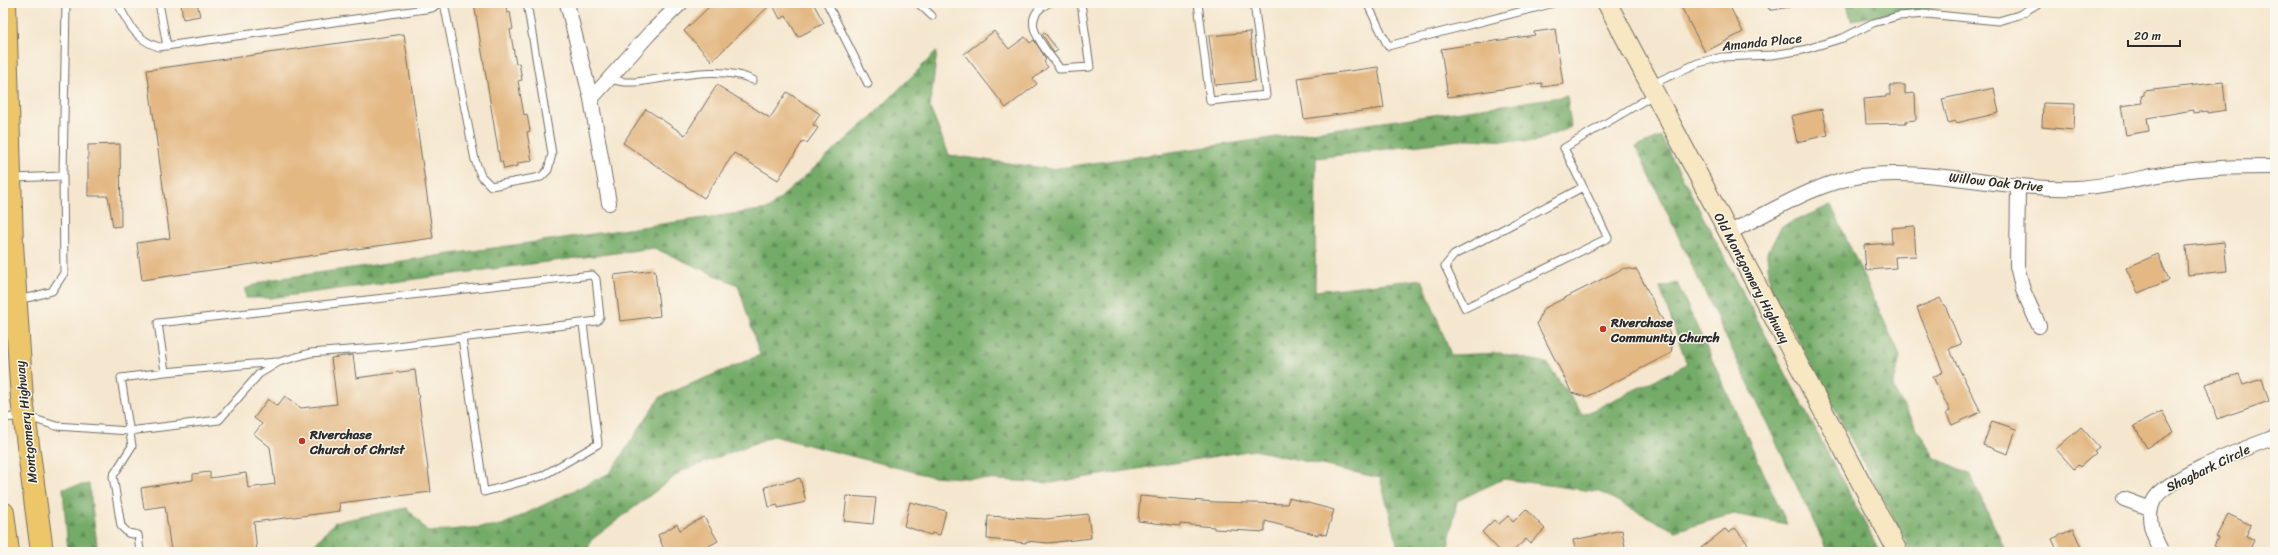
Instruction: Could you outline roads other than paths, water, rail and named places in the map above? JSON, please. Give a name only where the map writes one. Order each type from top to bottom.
[{"type":"main road","name":"Montgomery Highway","points":[[5,3],[6,178],[25,416],[42,552]]},
{"type":"main road","points":[[3,513],[8,552]]},
{"type":"street","points":[[567,3],[592,99],[610,203]]},
{"type":"street","points":[[592,99],[650,33],[681,3]]},
{"type":"street","name":"Old Montgomery Highway","points":[[1607,3],[1898,552]]},
{"type":"street","name":"Willow Oak Drive","points":[[1728,233],[1823,186],[1860,176],[1923,173],[2018,186],[2084,187],[2199,169],[2275,167]]},
{"type":"street","points":[[2018,186],[2017,266],[2022,290],[2039,326]]},
{"type":"street","name":"Shagbark Circle","points":[[2152,509],[2154,501],[2160,491],[2170,485],[2216,462],[2275,437]]},
{"type":"street","points":[[2124,499],[2152,509],[2150,522],[2154,538],[2162,552]]},
{"type":"lane","points":[[16,299],[32,297],[52,291],[64,274],[63,176],[66,3]]},
{"type":"lane","points":[[118,3],[125,19],[137,35],[150,45],[159,47],[432,8],[439,3]]},
{"type":"lane","points":[[160,3],[167,46]]},
{"type":"lane","points":[[444,3],[475,160],[480,176],[491,186],[541,177],[548,170],[552,154],[527,3]]},
{"type":"lane","points":[[827,3],[868,84]]},
{"type":"lane","points":[[918,3],[932,16]]},
{"type":"lane","points":[[1049,3],[1039,9],[1034,17],[1034,29],[1060,69],[1090,67],[1081,3]]},
{"type":"lane","points":[[1198,3],[1210,101],[1266,95],[1254,3]]},
{"type":"lane","points":[[1367,3],[1388,46],[1554,3]]},
{"type":"lane","points":[[1771,3],[1772,6],[1789,3]]},
{"type":"lane","name":"Amanda Place","points":[[1584,187],[1564,148],[1653,90],[1698,63],[1722,57],[1772,55],[1803,50],[1843,38],[1873,23],[1898,16],[1927,14],[1998,21],[2019,15],[2039,3]]},
{"type":"lane","points":[[609,79],[624,82],[637,82],[719,72],[740,74],[753,80]]},
{"type":"lane","points":[[6,178],[63,176]]},
{"type":"lane","points":[[1584,187],[1608,238],[1466,308],[1445,266],[1454,255],[1584,187]]},
{"type":"lane","points":[[140,552],[138,535],[128,533],[121,526],[113,476],[132,446],[121,378],[165,372],[279,362],[310,353],[388,347],[583,324],[596,321],[600,317],[596,279],[592,275],[158,324],[165,372]]},
{"type":"lane","points":[[462,338],[484,492],[542,476],[598,444],[583,324]]},
{"type":"lane","points":[[3,418],[25,416],[56,426],[129,431],[219,420],[259,374],[279,362]]},
{"type":"place","name":"Riverchase Community Church","points":[[1603,329]]},
{"type":"place","name":"Riverchase Church of Christ","points":[[302,441]]}]
